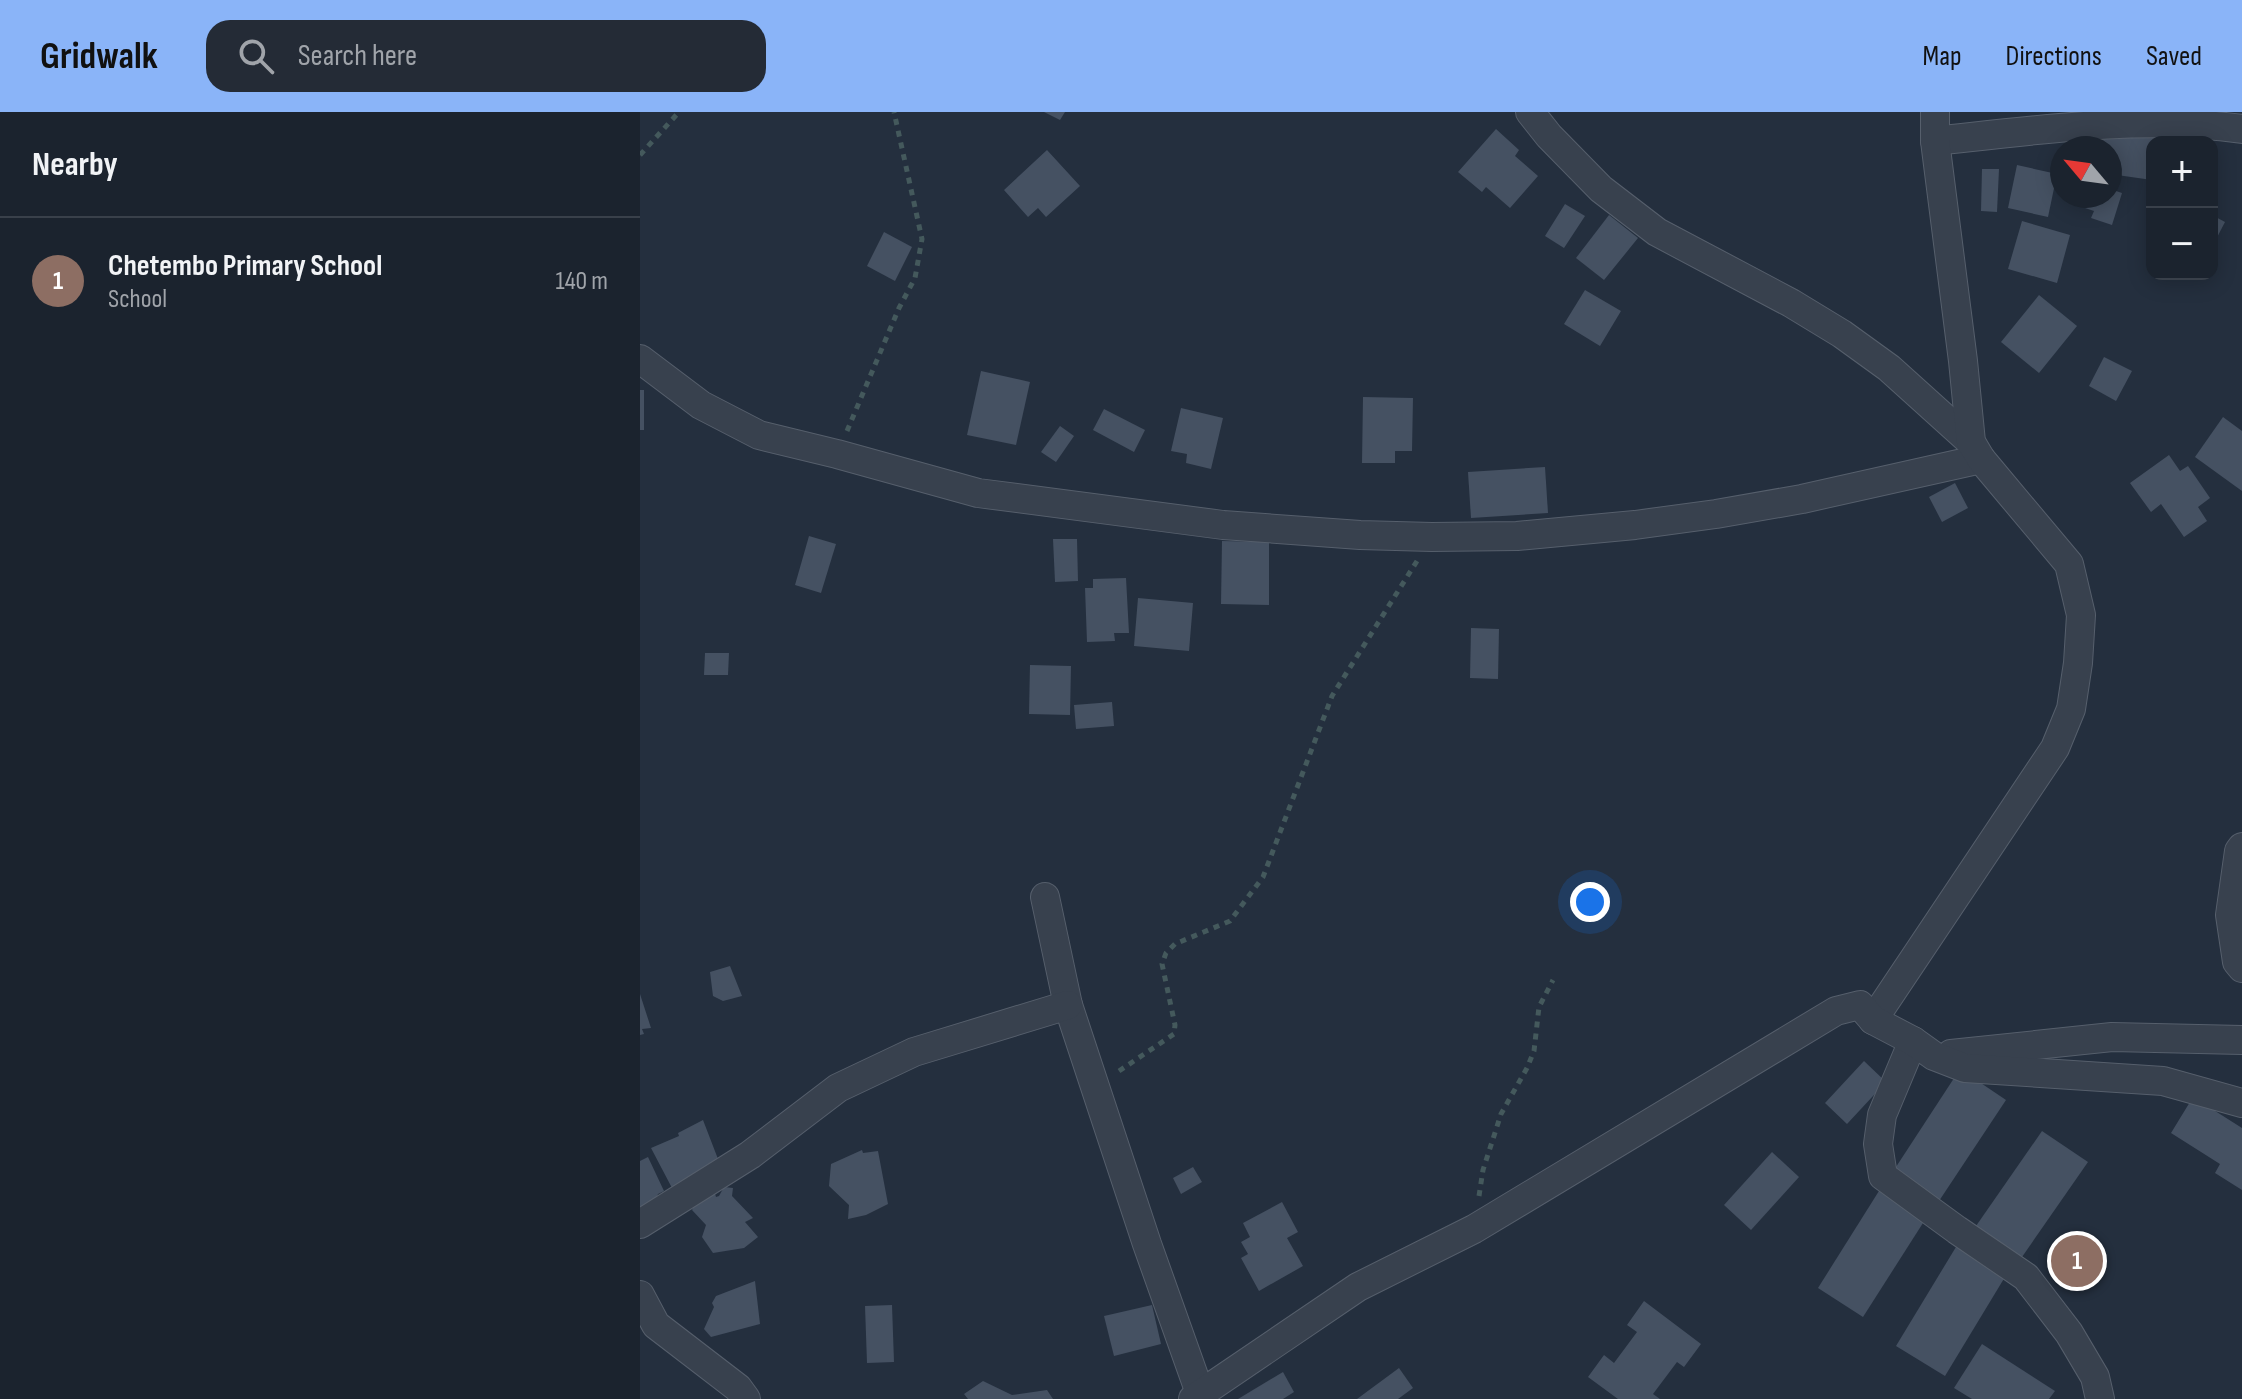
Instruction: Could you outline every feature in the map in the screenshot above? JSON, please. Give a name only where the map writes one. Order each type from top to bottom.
[{"type":"street","points":[[1530,112],[1601,189],[1657,232],[1791,303],[1889,368],[1976,450],[2069,564],[2081,615],[2078,663],[2071,709],[2055,748],[1873,1020]]},
{"type":"street","points":[[1935,112],[1935,141],[1976,450]]},
{"type":"street","points":[[1935,141],[2077,119],[2199,123],[2242,129]]},
{"type":"street","points":[[640,359],[701,405],[759,435],[978,493],[1223,525],[1360,535],[1517,536],[1716,514],[1802,499],[1976,450]]},
{"type":"street","points":[[2242,847],[2230,915],[2237,962],[2242,968]]},
{"type":"street","points":[[1045,897],[1068,1005],[1197,1396],[1358,1287],[1474,1229],[1836,1011],[1860,1005],[1873,1020],[1965,1068],[2163,1081],[2242,1103]]},
{"type":"street","points":[[640,1224],[750,1155],[838,1088],[914,1052],[1068,1005]]},
{"type":"street","points":[[1923,1048],[2112,1037],[2242,1040]]},
{"type":"street","points":[[1923,1048],[1882,1115],[1878,1144],[1883,1176],[2026,1277],[2069,1333],[2095,1377],[2100,1399]]},
{"type":"street","points":[[640,1295],[656,1325],[738,1388],[746,1399]]},
{"type":"path","points":[[640,155],[679,112]]},
{"type":"path","points":[[837,454],[899,308],[915,278],[920,252],[922,239],[894,112]]},
{"type":"path","points":[[1095,1087],[1174,1034],[1175,1025],[1162,964],[1166,953],[1175,944],[1230,921],[1263,877],[1332,696],[1432,537]]},
{"type":"path","points":[[1474,1229],[1483,1170],[1501,1114],[1534,1051],[1539,1007],[1553,980]]},
{"type":"building","points":[[1044,112],[1065,112],[1060,120]]},
{"type":"building","points":[[2104,126],[2169,134],[2146,136],[2146,179],[2122,176],[2122,136],[2103,136]]},
{"type":"building","points":[[1496,129],[1519,150],[1515,156],[1538,176],[1510,208],[1486,187],[1482,192],[1458,172]]},
{"type":"building","points":[[1047,150],[1080,186],[1046,217],[1038,208],[1028,217],[1004,190]]},
{"type":"building","points":[[2017,165],[2050,172],[2048,217],[2008,208]]},
{"type":"building","points":[[1982,169],[1999,169],[1997,212],[1981,211]]},
{"type":"building","points":[[1565,204],[1585,216],[1564,248],[1545,236]]},
{"type":"building","points":[[2085,208],[2117,208],[2112,225],[2091,218],[2094,211]]},
{"type":"building","points":[[1609,215],[1638,238],[1604,280],[1576,258]]},
{"type":"building","points":[[2218,218],[2225,222],[2218,235]]},
{"type":"building","points":[[2022,221],[2070,235],[2057,283],[2008,269]]},
{"type":"building","points":[[884,232],[912,247],[895,281],[867,266]]},
{"type":"building","points":[[1585,290],[1621,311],[1600,346],[1564,324]]},
{"type":"building","points":[[2039,295],[2077,326],[2039,373],[2001,342]]},
{"type":"building","points":[[2104,357],[2132,371],[2116,401],[2089,386]]},
{"type":"building","points":[[981,371],[1030,382],[1016,445],[967,435]]},
{"type":"building","points":[[640,390],[644,390],[644,430],[640,430]]},
{"type":"building","points":[[1363,397],[1413,398],[1412,451],[1395,451],[1395,463],[1362,463]]},
{"type":"building","points":[[1181,408],[1223,418],[1211,469],[1186,463],[1187,454],[1171,451]]},
{"type":"building","points":[[1104,409],[1145,430],[1134,452],[1093,430]]},
{"type":"building","points":[[2223,417],[2242,431],[2242,491],[2195,457]]},
{"type":"building","points":[[1060,426],[1074,436],[1056,462],[1041,452]]},
{"type":"building","points":[[2169,455],[2180,471],[2188,466],[2210,498],[2198,507],[2207,521],[2184,537],[2161,504],[2151,512],[2130,483]]},
{"type":"building","points":[[1545,467],[1548,513],[1471,518],[1468,472]]},
{"type":"building","points":[[1955,483],[1968,508],[1942,522],[1929,497]]},
{"type":"building","points":[[809,536],[836,544],[821,593],[795,585]]},
{"type":"building","points":[[1053,539],[1077,539],[1078,581],[1055,582]]},
{"type":"building","points":[[1222,541],[1269,542],[1269,605],[1221,604]]},
{"type":"building","points":[[1126,578],[1129,633],[1114,633],[1115,641],[1087,642],[1085,588],[1093,588],[1093,579]]},
{"type":"building","points":[[1138,598],[1193,603],[1189,651],[1134,646]]},
{"type":"building","points":[[1471,628],[1499,629],[1498,679],[1470,678]]},
{"type":"building","points":[[705,653],[729,653],[728,675],[704,675]]},
{"type":"building","points":[[1030,665],[1071,666],[1070,715],[1029,714]]},
{"type":"building","points":[[1112,702],[1114,726],[1076,729],[1074,705]]},
{"type":"building","points":[[730,966],[742,996],[723,1001],[713,996],[710,972]]},
{"type":"building","points":[[640,994],[651,1028],[642,1029],[644,1034],[640,1035]]},
{"type":"building","points":[[1864,1061],[1886,1082],[1847,1124],[1825,1103]]},
{"type":"building","points":[[1960,1069],[2006,1100],[1939,1201],[1894,1170]]},
{"type":"building","points":[[2193,1097],[2242,1128],[2242,1190],[2215,1173],[2220,1164],[2171,1133]]},
{"type":"building","points":[[703,1120],[718,1159],[672,1188],[651,1148],[679,1136],[678,1133]]},
{"type":"building","points":[[2042,1131],[2088,1162],[2022,1257],[1976,1226]]},
{"type":"building","points":[[862,1150],[863,1153],[878,1151],[888,1204],[866,1215],[848,1219],[849,1205],[829,1186],[831,1164]]},
{"type":"building","points":[[1772,1152],[1799,1177],[1751,1230],[1724,1205]]},
{"type":"building","points":[[648,1157],[664,1191],[640,1209],[640,1161]]},
{"type":"building","points":[[1193,1167],[1202,1182],[1181,1194],[1173,1178]]},
{"type":"building","points":[[1884,1183],[1930,1212],[1863,1317],[1818,1288]]},
{"type":"building","points":[[713,1187],[716,1197],[724,1187],[733,1188],[732,1196],[753,1218],[745,1222],[758,1237],[744,1248],[713,1253],[702,1237],[706,1225],[692,1210],[700,1195]]},
{"type":"building","points":[[1282,1202],[1298,1232],[1287,1238],[1303,1266],[1259,1291],[1241,1258],[1248,1254],[1241,1242],[1250,1237],[1243,1223]]},
{"type":"building","points":[[1959,1242],[2008,1272],[1945,1376],[1896,1346]]},
{"type":"building","points":[[755,1281],[760,1324],[711,1337],[704,1329],[716,1296]]},
{"type":"building","points":[[1644,1301],[1701,1344],[1684,1367],[1677,1362],[1653,1394],[1660,1399],[1618,1399],[1588,1377],[1604,1355],[1614,1363],[1637,1332],[1627,1325]]},
{"type":"building","points":[[892,1305],[894,1362],[867,1363],[865,1306]]},
{"type":"building","points":[[1152,1305],[1161,1344],[1114,1356],[1104,1316]]},
{"type":"building","points":[[1982,1344],[2055,1391],[2049,1399],[1972,1399],[1954,1388]]},
{"type":"building","points":[[1399,1368],[1413,1388],[1398,1399],[1357,1399]]},
{"type":"building","points":[[1283,1372],[1294,1392],[1283,1399],[1238,1399]]},
{"type":"building","points":[[983,1381],[1012,1395],[1047,1390],[1053,1399],[968,1399],[964,1394]]},
{"type":"place","name":"Chetembo Primary School","points":[[2077,1261]]}]
